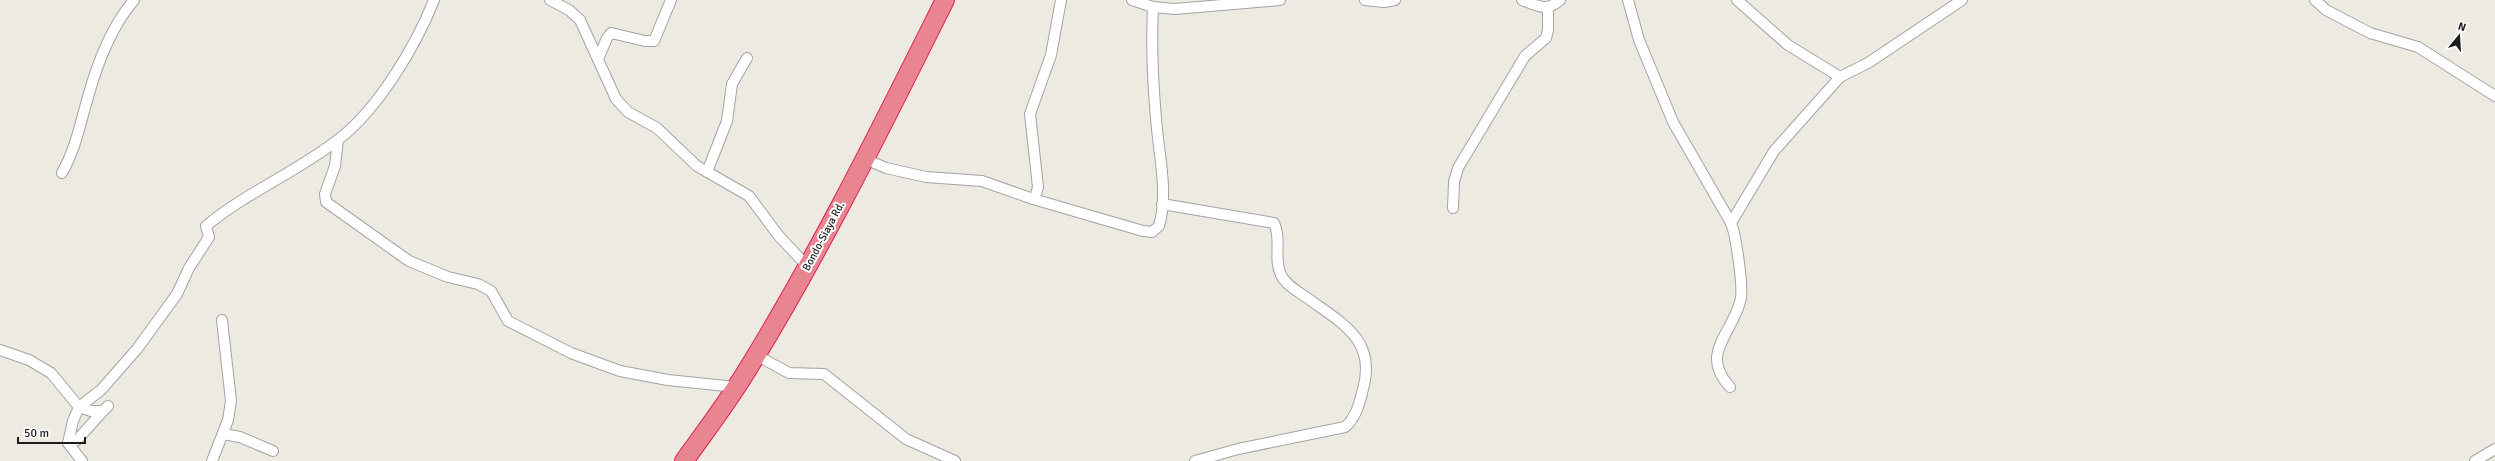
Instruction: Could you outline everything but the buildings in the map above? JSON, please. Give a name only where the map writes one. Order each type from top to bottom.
[{"type":"highway","name":"Bondo-Siaya Rd.","points":[[684,461],[736,387],[807,266],[865,158],[945,0]]},
{"type":"street","points":[[62,173],[77,144],[89,92],[112,34],[119,18],[134,0]]},
{"type":"street","points":[[68,443],[73,421],[79,407],[101,390],[129,358],[164,312],[209,237],[206,226],[230,206],[338,140],[365,113],[416,42],[434,0]]},
{"type":"street","points":[[550,0],[569,10],[580,20],[616,99],[624,109],[657,128],[684,156],[707,172],[749,196],[778,235],[807,266]]},
{"type":"street","points":[[598,59],[606,38],[611,33],[645,41],[654,41],[671,0]]},
{"type":"street","points":[[1033,199],[1037,195],[1038,187],[1030,124],[1031,108],[1051,55],[1061,0]]},
{"type":"street","points":[[1136,0],[1153,7],[1175,9],[1280,0]]},
{"type":"street","points":[[1365,0],[1384,2],[1395,0]]},
{"type":"street","points":[[1522,0],[1548,8]]},
{"type":"street","points":[[1548,8],[1560,0]]},
{"type":"street","points":[[1628,0],[1639,40],[1673,122],[1731,222],[1735,239],[1741,296],[1734,318],[1719,347],[1716,362],[1722,377],[1730,387]]},
{"type":"street","points":[[1737,0],[1788,44],[1840,77]]},
{"type":"street","points":[[1731,222],[1774,152],[1818,105],[1840,77],[1868,63],[1962,0]]},
{"type":"street","points":[[2314,0],[2326,10],[2370,33],[2418,47],[2495,96]]},
{"type":"street","points":[[865,158],[886,168],[926,177],[982,181],[1033,199],[1152,232],[1159,226],[1162,204],[1151,61],[1153,7]]},
{"type":"street","points":[[1453,208],[1454,182],[1458,168],[1525,56],[1546,38],[1548,30],[1548,8]]},
{"type":"street","points":[[707,172],[727,121],[732,84],[747,58]]},
{"type":"street","points":[[338,140],[335,166],[325,194],[326,202],[408,260],[448,277],[487,288],[498,299],[508,321],[594,362],[641,376],[736,387]]},
{"type":"street","points":[[1162,204],[1274,223],[1281,274],[1297,291],[1353,333],[1364,350],[1367,362],[1368,372],[1359,404],[1353,418],[1345,427],[1244,448],[1195,461]]},
{"type":"street","points":[[212,461],[223,434],[232,401],[222,320]]},
{"type":"street","points":[[0,350],[29,360],[51,373],[79,407],[91,411],[106,409],[77,440],[68,443]]},
{"type":"street","points":[[756,355],[789,373],[824,374],[906,439],[955,461]]},
{"type":"street","points":[[223,434],[240,437],[273,451]]},
{"type":"street","points":[[68,443],[82,461]]},
{"type":"street","points":[[2475,461],[2495,449]]}]
